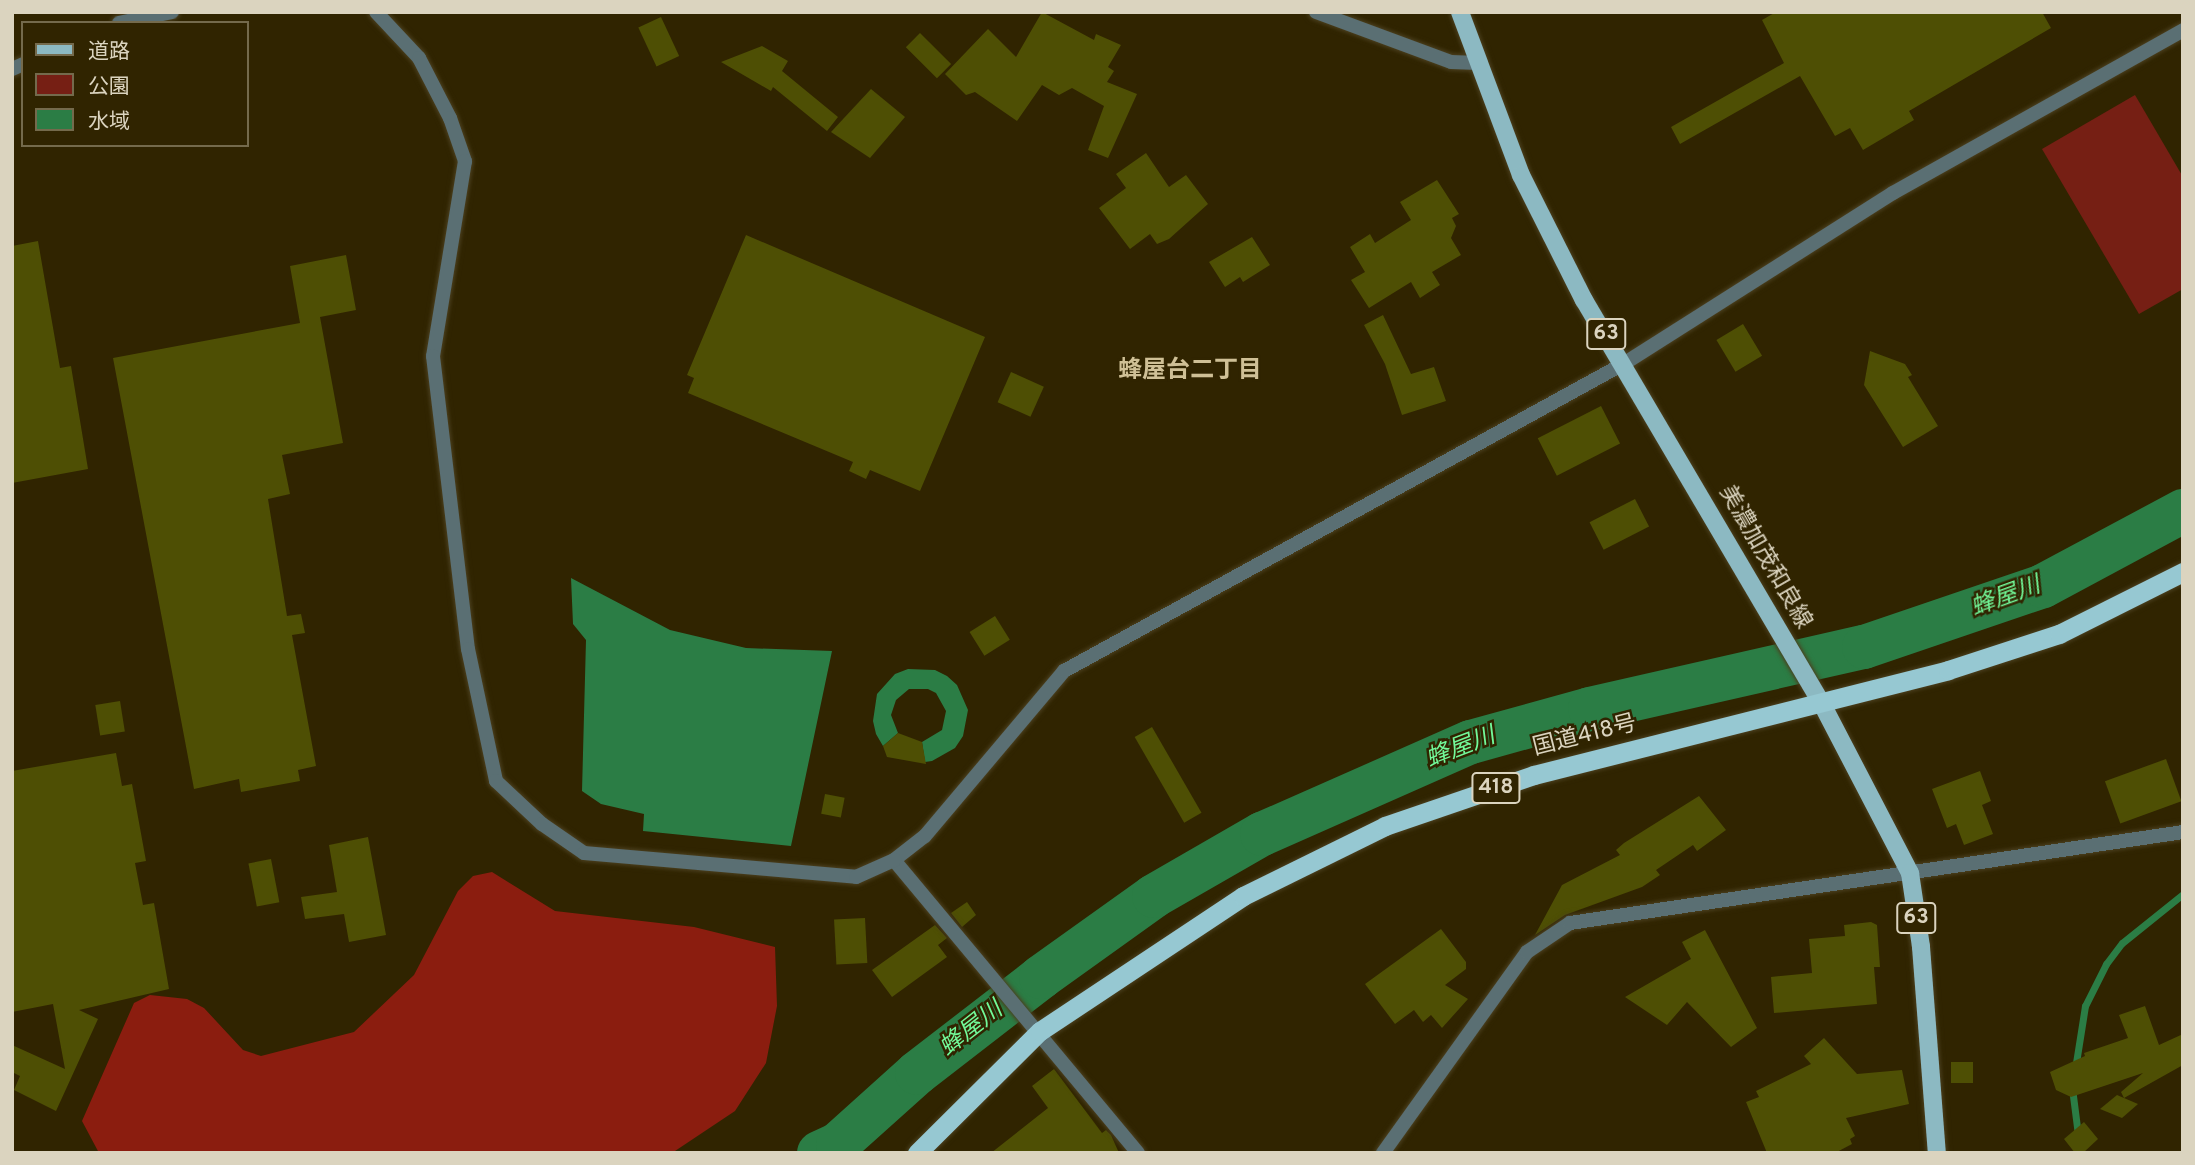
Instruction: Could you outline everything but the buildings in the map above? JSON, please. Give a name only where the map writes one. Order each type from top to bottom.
[{"type":"highway","name":"国道418号","points":[[917,1153],[1040,1031],[1243,896],[1385,826],[1534,775],[1822,704],[2059,634],[2183,572]]},
{"type":"main road","name":"美濃加茂和良線","points":[[1460,12],[1521,175],[1584,300],[1625,363],[1782,641],[1822,704],[1910,873],[1921,947],[1937,1153]]},
{"type":"street","points":[[129,21],[172,12]]},
{"type":"street","points":[[376,12],[419,58],[450,118],[465,162],[433,356],[468,649],[496,781],[542,824],[584,853],[856,877],[894,860],[925,836],[996,746],[1065,671],[1625,363],[1893,192],[2183,30]]},
{"type":"street","points":[[1316,12],[1451,62],[1478,63]]},
{"type":"street","points":[[1382,1153],[1527,952],[1570,923],[2183,832]]},
{"type":"street","points":[[894,860],[989,975],[1040,1031],[1138,1153]]},
{"type":"green space","points":[[2135,95],[2183,177],[2183,289],[2139,314],[2042,149]]},
{"type":"shaded area","points":[[492,872],[555,911],[694,927],[775,947],[777,1006],[766,1063],[735,1111],[672,1153],[99,1153],[82,1121],[134,1003],[150,995],[187,999],[204,1008],[243,1050],[261,1056],[354,1032],[414,975],[458,891],[473,876]]},
{"type":"water","points":[[571,578],[670,630],[746,648],[832,651],[791,846],[643,831],[644,814],[601,804],[582,791],[586,640],[573,624]]},
{"type":"water","points":[[908,669],[935,670],[947,676],[957,685],[968,710],[963,736],[955,748],[932,761],[925,762],[922,742],[942,730],[946,711],[936,693],[928,689],[909,689],[896,700],[891,715],[898,733],[883,746],[876,734],[873,721],[877,694],[895,674]]},
{"type":"waterway","name":"蜂屋川","points":[[819,1153],[838,1144],[917,1073],[1041,977],[1154,896],[1262,834],[1471,742],[1590,709],[1864,647],[2043,586],[2183,511]]},
{"type":"waterway","points":[[2182,512],[2183,523]]},
{"type":"waterway","points":[[2075,1069],[2085,1006],[2106,964],[2122,943],[2183,894]]},
{"type":"waterway","points":[[2072,1088],[2078,1135]]},
{"type":"district","name":"蜂屋台二丁目","points":[[1190,372]]}]
